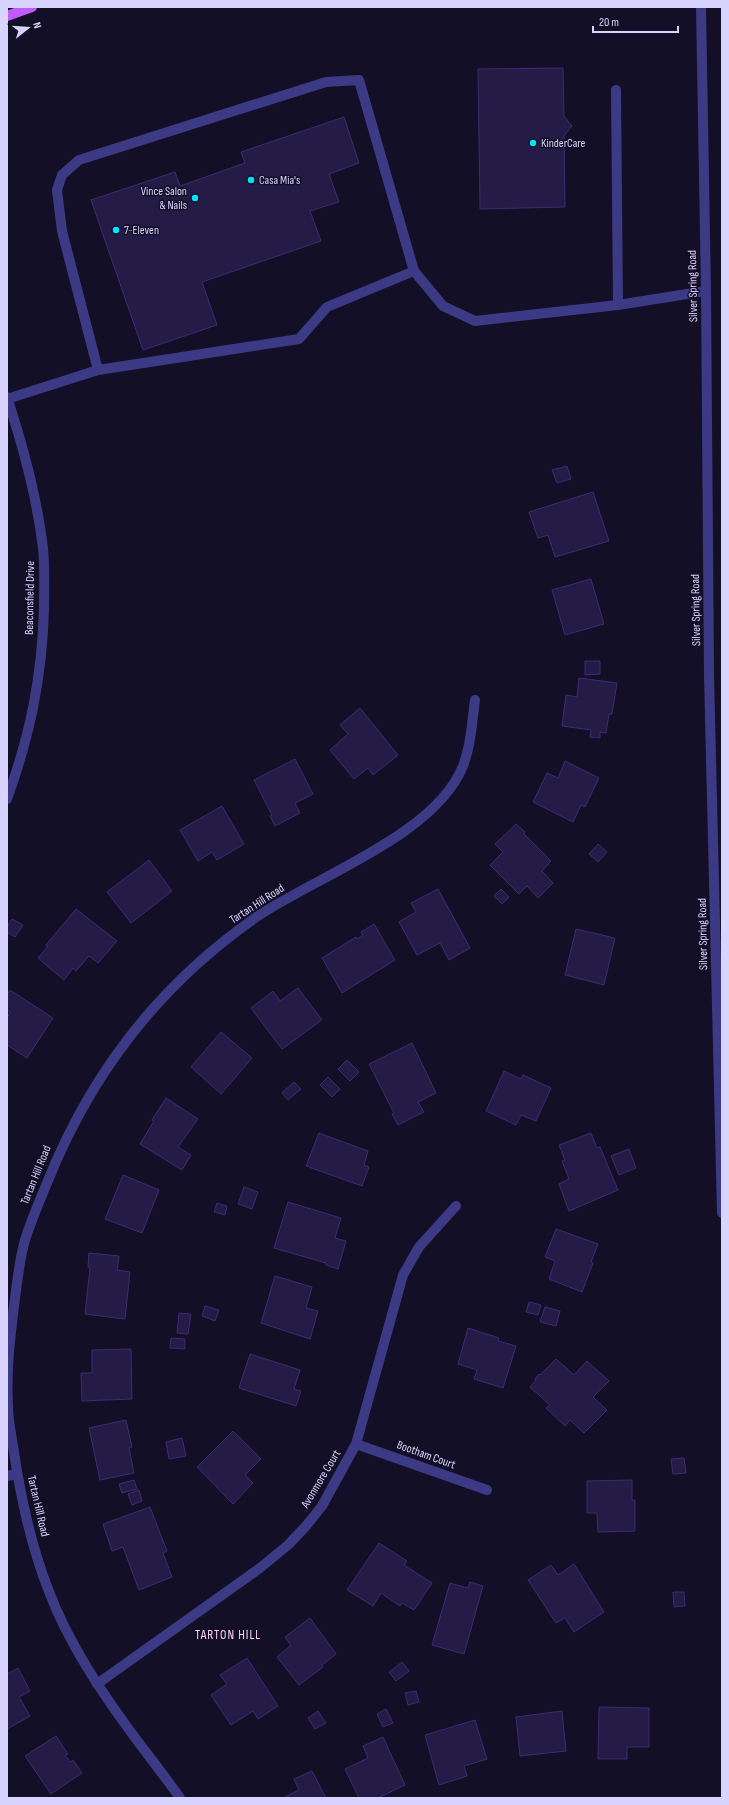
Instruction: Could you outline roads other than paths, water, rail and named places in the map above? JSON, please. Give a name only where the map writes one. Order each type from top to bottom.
[{"type":"main road","points":[[7,16],[32,7]]},
{"type":"street","name":"Silver Spring Road","points":[[701,7],[706,291],[709,675],[722,1213]]},
{"type":"street","points":[[98,370],[62,231],[57,190],[62,176],[80,160],[326,82],[359,80],[414,271],[443,306],[475,321],[618,305],[706,291]]},
{"type":"street","points":[[616,90],[618,305]]},
{"type":"street","points":[[7,399],[98,370],[298,339],[327,307],[414,271]]},
{"type":"street","name":"Beaconsfield Drive","points":[[7,399],[30,479],[38,515],[43,550],[44,590],[40,664],[35,701],[28,734],[7,799]]},
{"type":"street","name":"Tartan Hill Road","points":[[180,1798],[97,1684],[72,1639],[48,1590],[12,1475],[8,1408],[9,1350],[16,1288],[25,1240],[61,1146],[80,1111],[104,1073],[154,1006],[194,966],[256,917],[354,862],[405,830],[438,804],[453,786],[463,765],[471,735],[475,700]]},
{"type":"street","name":"Avonmore Court","points":[[97,1684],[260,1568],[288,1545],[322,1506],[356,1444],[403,1274],[419,1247],[456,1206]]},
{"type":"street","name":"Bootham Court","points":[[356,1444],[487,1490]]},
{"type":"place","name":"KinderCare","points":[[533,143]]},
{"type":"place","name":"Casa Mia's","points":[[251,180]]},
{"type":"place","name":"Vince Salon & Nails","points":[[195,198]]},
{"type":"place","name":"7-Eleven","points":[[116,230]]},
{"type":"district","name":"TARTON HILL","points":[[228,1635]]}]
